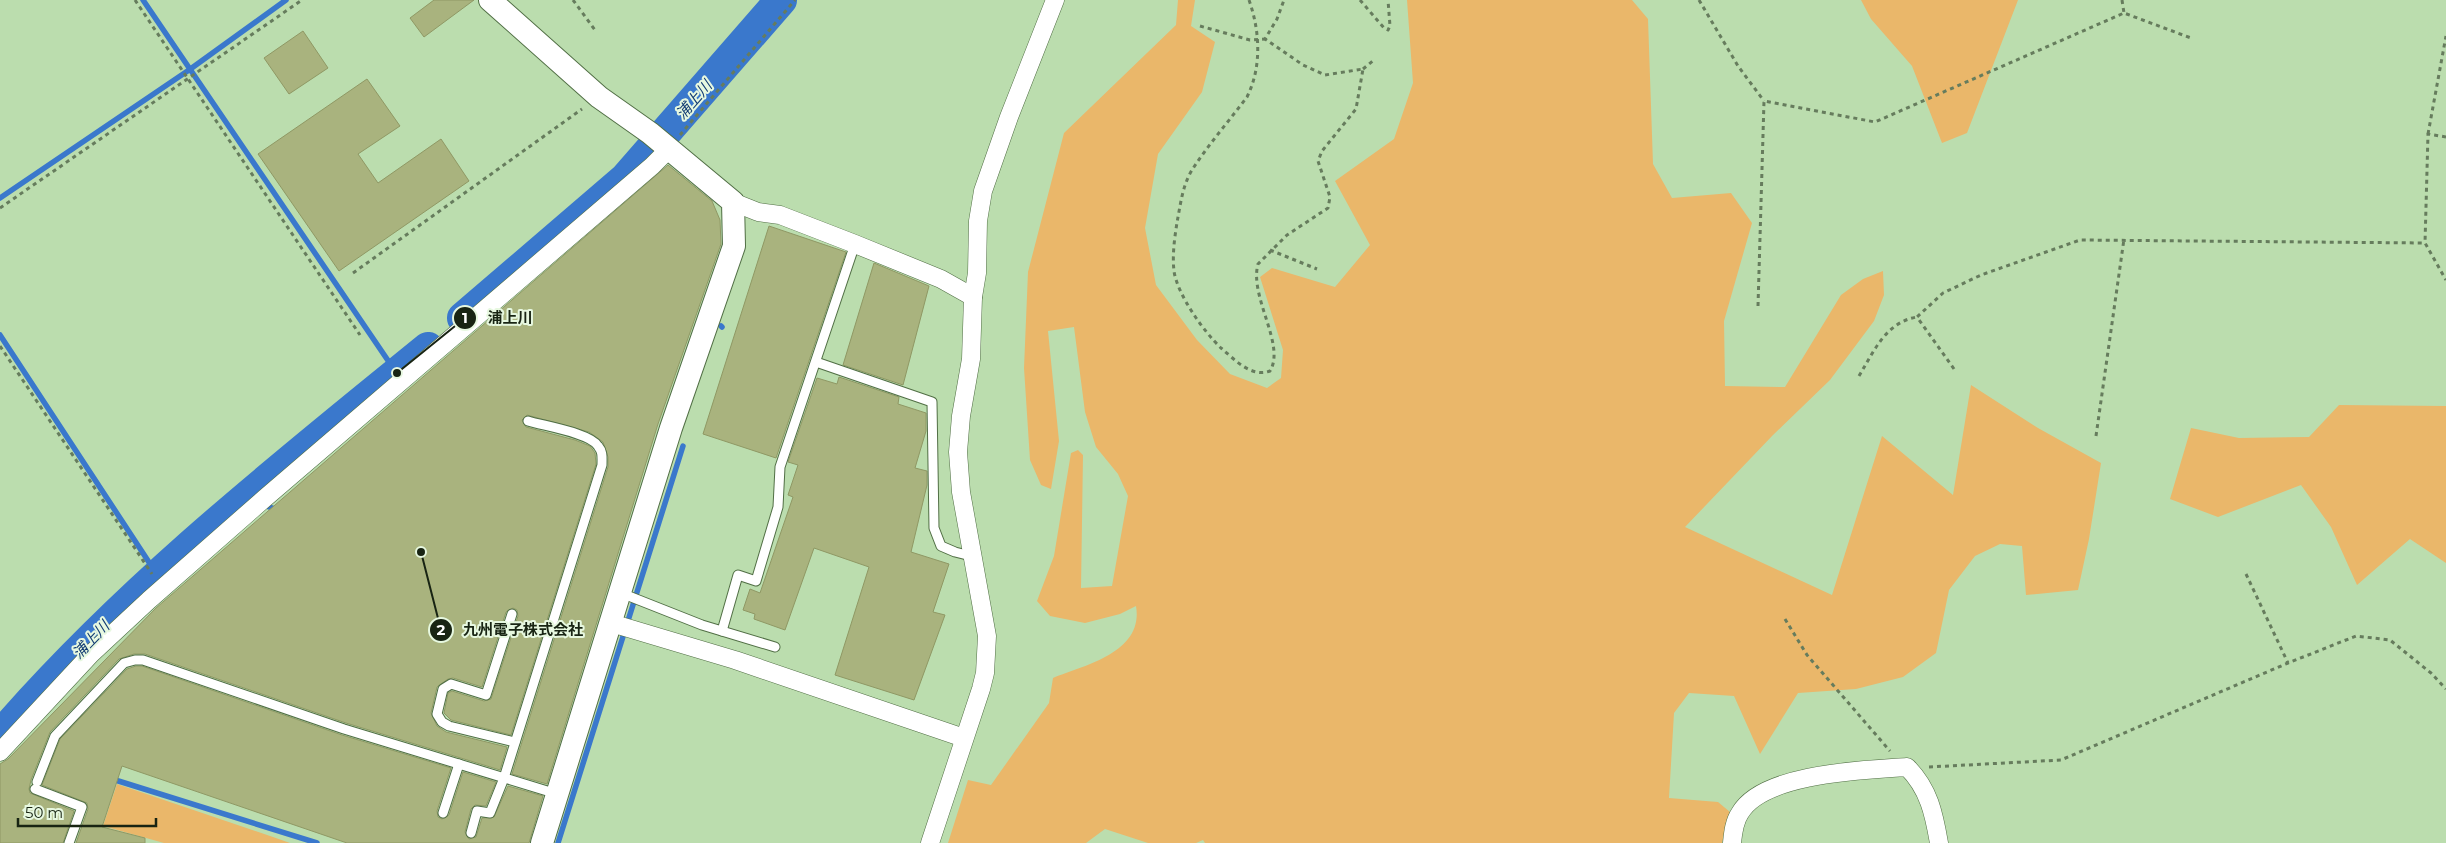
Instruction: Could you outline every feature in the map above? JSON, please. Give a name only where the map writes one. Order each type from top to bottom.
[{"type":"street","points":[[490,0],[599,96],[661,143],[733,202],[758,212],[780,215],[855,244],[941,279],[973,297]]},
{"type":"street","points":[[930,843],[981,690],[987,655],[987,636],[960,492],[958,452],[961,416],[972,359],[973,297],[977,273],[978,221],[983,191],[1012,109],[1055,0]]},
{"type":"street","points":[[0,752],[91,654],[259,503],[534,270],[652,166],[661,143]]},
{"type":"street","points":[[542,843],[557,794],[622,626],[624,595],[671,428],[734,246],[733,202]]},
{"type":"street","points":[[622,626],[745,663],[964,738]]},
{"type":"street","points":[[1732,843],[1735,825],[1740,812],[1750,802],[1773,789],[1798,780],[1831,773],[1907,767],[1917,778],[1930,800],[1938,843]]},
{"type":"lane","points":[[722,631],[738,575],[756,581],[778,507],[780,467],[855,244]]},
{"type":"lane","points":[[816,362],[932,402],[934,528],[941,546],[971,556]]},
{"type":"lane","points":[[471,833],[477,811],[490,813],[504,778],[562,591],[590,509],[602,464],[602,454],[597,444],[586,437],[528,421]]},
{"type":"lane","points":[[624,595],[722,631],[775,647]]},
{"type":"lane","points":[[512,614],[486,694],[451,684],[443,689],[437,714],[442,722],[449,726],[515,742]]},
{"type":"lane","points":[[69,843],[82,807],[36,785],[48,750],[55,736],[124,663],[135,660],[143,660],[344,729],[557,794]]},
{"type":"lane","points":[[443,812],[459,764]]},
{"type":"path","points":[[135,0],[360,335]]},
{"type":"path","points":[[0,208],[302,0]]},
{"type":"path","points":[[573,0],[595,30]]},
{"type":"path","points":[[661,143],[795,0]]},
{"type":"path","points":[[1249,0],[1257,40],[1257,69],[1253,84],[1247,97],[1192,171],[1182,192],[1176,230],[1174,272],[1184,297],[1198,319],[1219,346],[1243,367],[1266,373],[1274,365],[1272,338],[1258,293],[1256,271],[1262,258],[1287,235],[1328,208],[1330,198],[1318,160],[1322,151],[1356,109],[1363,69]]},
{"type":"path","points":[[1265,39],[1277,19],[1284,0]]},
{"type":"path","points":[[1360,0],[1384,28],[1388,30],[1390,26],[1388,0]]},
{"type":"path","points":[[1699,0],[1738,66],[1764,102],[1758,306]]},
{"type":"path","points":[[2122,0],[2124,13]]},
{"type":"path","points":[[1764,102],[1875,122],[2124,13],[2191,38]]},
{"type":"path","points":[[1200,26],[1250,40],[1265,39],[1303,65],[1325,75],[1363,69],[1374,60]]},
{"type":"path","points":[[2446,36],[2428,134],[2425,243],[2446,280]]},
{"type":"path","points":[[353,273],[599,96]]},
{"type":"path","points":[[2428,134],[2446,137]]},
{"type":"path","points":[[2096,436],[2124,239]]},
{"type":"path","points":[[1859,376],[1887,331],[1904,319],[1917,317],[1943,293],[1982,275],[2080,240],[2425,243]]},
{"type":"path","points":[[1270,250],[1317,269]]},
{"type":"path","points":[[1917,317],[1954,369]]},
{"type":"path","points":[[0,346],[151,572]]},
{"type":"path","points":[[2246,574],[2288,663]]},
{"type":"path","points":[[1785,619],[1807,655],[1907,767],[2061,760],[2356,636],[2390,640],[2431,673],[2446,689]]},
{"type":"shaded area","points":[[1178,0],[1195,0],[1191,26],[1215,42],[1202,92],[1158,154],[1145,228],[1156,285],[1197,340],[1230,374],[1267,388],[1281,378],[1283,350],[1260,277],[1272,268],[1335,287],[1370,245],[1335,181],[1394,139],[1413,83],[1407,0],[1632,0],[1648,19],[1653,164],[1672,198],[1731,193],[1752,223],[1724,321],[1725,386],[1785,387],[1841,295],[1863,279],[1883,271],[1884,295],[1874,321],[1830,380],[1773,435],[1685,527],[1832,595],[1882,436],[1953,495],[1971,385],[2038,428],[2101,463],[2089,539],[2078,590],[2026,595],[2022,546],[2000,544],[1975,556],[1949,590],[1936,653],[1903,677],[1856,689],[1798,693],[1760,754],[1734,696],[1689,693],[1674,713],[1669,798],[1718,802],[1730,812],[1722,843],[1205,843],[1203,840],[1196,843],[1148,843],[1105,829],[1086,843],[948,843],[968,780],[991,785],[1049,703],[1053,678],[1096,662],[1122,646],[1131,635],[1136,622],[1136,606],[1120,614],[1085,623],[1050,616],[1037,601],[1054,556],[1071,453],[1078,450],[1083,455],[1081,588],[1112,586],[1128,496],[1118,474],[1096,447],[1085,412],[1074,327],[1048,331],[1059,441],[1051,489],[1041,485],[1030,460],[1024,368],[1028,272],[1064,133],[1176,25]]},
{"type":"shaded area","points":[[1861,0],[2018,0],[1967,133],[1942,143],[1912,66],[1871,19]]},
{"type":"shaded area","points":[[2339,405],[2446,406],[2446,563],[2410,539],[2357,585],[2331,527],[2301,485],[2218,517],[2170,499],[2191,428],[2239,438],[2309,437]]},
{"type":"shaded area","points":[[117,784],[290,843],[164,843],[103,826]]},
{"type":"building","points":[[434,0],[474,0],[424,37],[410,18]]},
{"type":"building","points":[[303,31],[328,68],[289,94],[264,58]]},
{"type":"building","points":[[367,79],[400,126],[358,154],[378,183],[441,139],[469,181],[339,271],[258,154]]},
{"type":"building","points":[[668,165],[712,201],[720,220],[721,244],[658,424],[547,784],[512,774],[608,467],[608,457],[603,442],[589,432],[527,415],[522,420],[526,427],[590,446],[595,453],[596,464],[511,735],[451,720],[444,713],[448,693],[452,691],[484,701],[491,699],[518,616],[517,610],[513,608],[506,612],[482,687],[453,678],[448,679],[437,687],[431,713],[437,726],[446,732],[507,747],[500,770],[346,723],[145,654],[134,654],[119,659],[50,732],[31,780],[30,793],[74,811],[63,843],[0,843],[0,764],[8,759],[156,608]]},
{"type":"building","points":[[769,226],[846,252],[776,458],[703,434]]},
{"type":"building","points":[[874,263],[929,286],[903,385],[843,365]]},
{"type":"building","points":[[839,377],[899,397],[898,404],[926,413],[926,431],[915,468],[927,471],[927,485],[911,552],[949,564],[933,612],[945,615],[914,700],[835,675],[869,567],[814,548],[785,630],[754,619],[755,614],[743,610],[750,589],[760,593],[793,497],[788,495],[798,465],[788,462],[817,378],[837,384]]},
{"type":"building","points":[[142,666],[342,735],[451,768],[437,811],[438,817],[442,819],[449,815],[463,772],[496,782],[486,806],[475,805],[471,809],[465,832],[469,839],[476,837],[482,818],[494,817],[508,786],[543,796],[529,843],[347,843],[122,766],[102,827],[145,838],[145,843],[76,843],[88,809],[87,803],[42,785],[60,739],[127,669]]},
{"type":"waterway","points":[[143,0],[389,362]]},
{"type":"waterway","points":[[0,198],[189,70],[286,0]]},
{"type":"waterway","name":"浦上川","points":[[463,318],[625,179],[781,0]]},
{"type":"waterway","points":[[0,335],[158,576]]},
{"type":"waterway","name":"浦上川","points":[[0,736],[48,682],[152,581],[260,485],[428,348]]},
{"type":"waterway","points":[[558,843],[683,446]]},
{"type":"waterway","points":[[246,499],[278,510]]},
{"type":"waterway","points":[[112,779],[317,843]]},
{"type":"place","name":"浦上川","points":[[397,373]]},
{"type":"place","name":"九州電子株式会社","points":[[421,552]]}]
